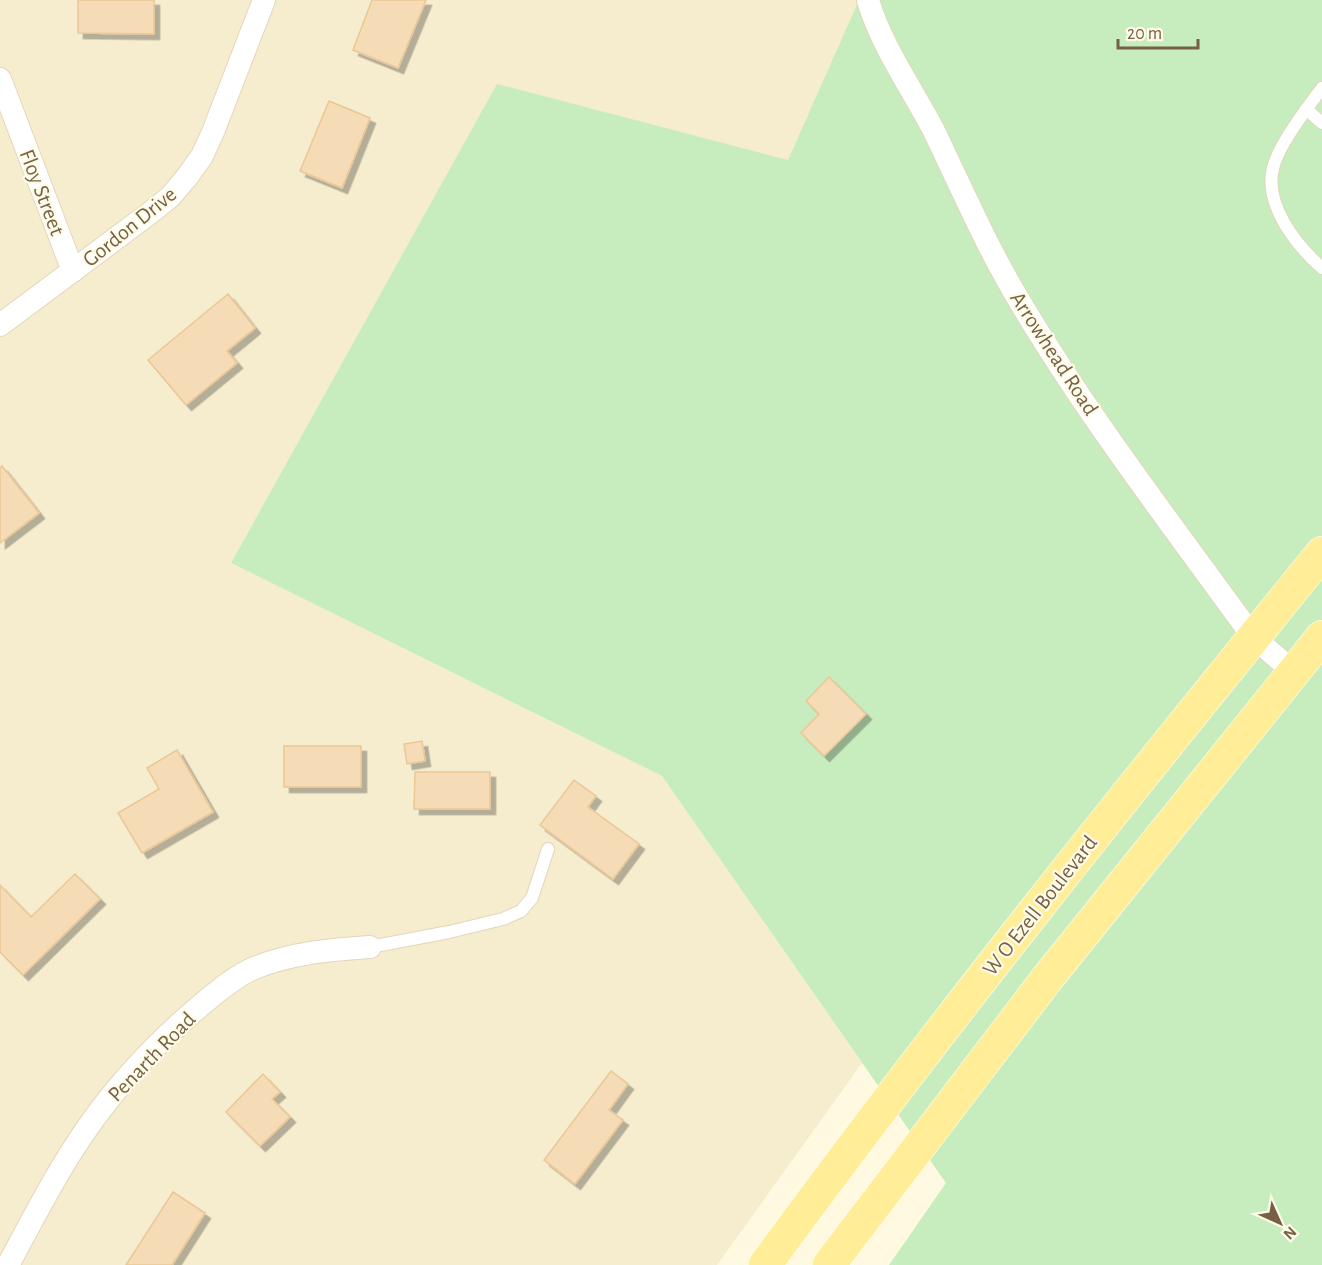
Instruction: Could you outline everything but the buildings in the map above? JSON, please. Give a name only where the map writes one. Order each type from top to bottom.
[{"type":"main road","name":"W O Ezell Boulevard","points":[[765,1265],[837,1166],[958,1008],[1155,758],[1322,553]]},
{"type":"main road","points":[[829,1265],[1154,844],[1322,637]]},
{"type":"main road","points":[[958,1008],[1001,1040]]},
{"type":"street","name":"Gordon Drive","points":[[0,325],[150,213],[187,177],[202,156],[213,132],[264,0]]},
{"type":"street","name":"Arrowhead Road","points":[[868,0],[879,28],[1022,306],[1094,415],[1253,638],[1294,672]]},
{"type":"street","name":"Floy Street","points":[[0,79],[73,271]]},
{"type":"street","name":"Penarth Road","points":[[8,1265],[60,1171],[87,1128],[117,1088],[151,1050],[199,1006],[248,971],[279,959],[369,946]]},
{"type":"lane","points":[[1322,88],[1282,148],[1273,168],[1272,190],[1280,217],[1308,256],[1322,268]]},
{"type":"lane","points":[[1306,109],[1322,123]]},
{"type":"lane","points":[[369,946],[502,919],[521,910],[532,898],[548,849]]},
{"type":"shaded area","points":[[0,0],[859,0],[788,161],[497,85],[231,563],[662,776],[862,1063],[717,1265],[0,1265]]},
{"type":"green space","points":[[859,0],[1322,0],[1322,1265],[889,1265],[946,1183],[662,776],[231,563],[497,84],[788,160]]}]
